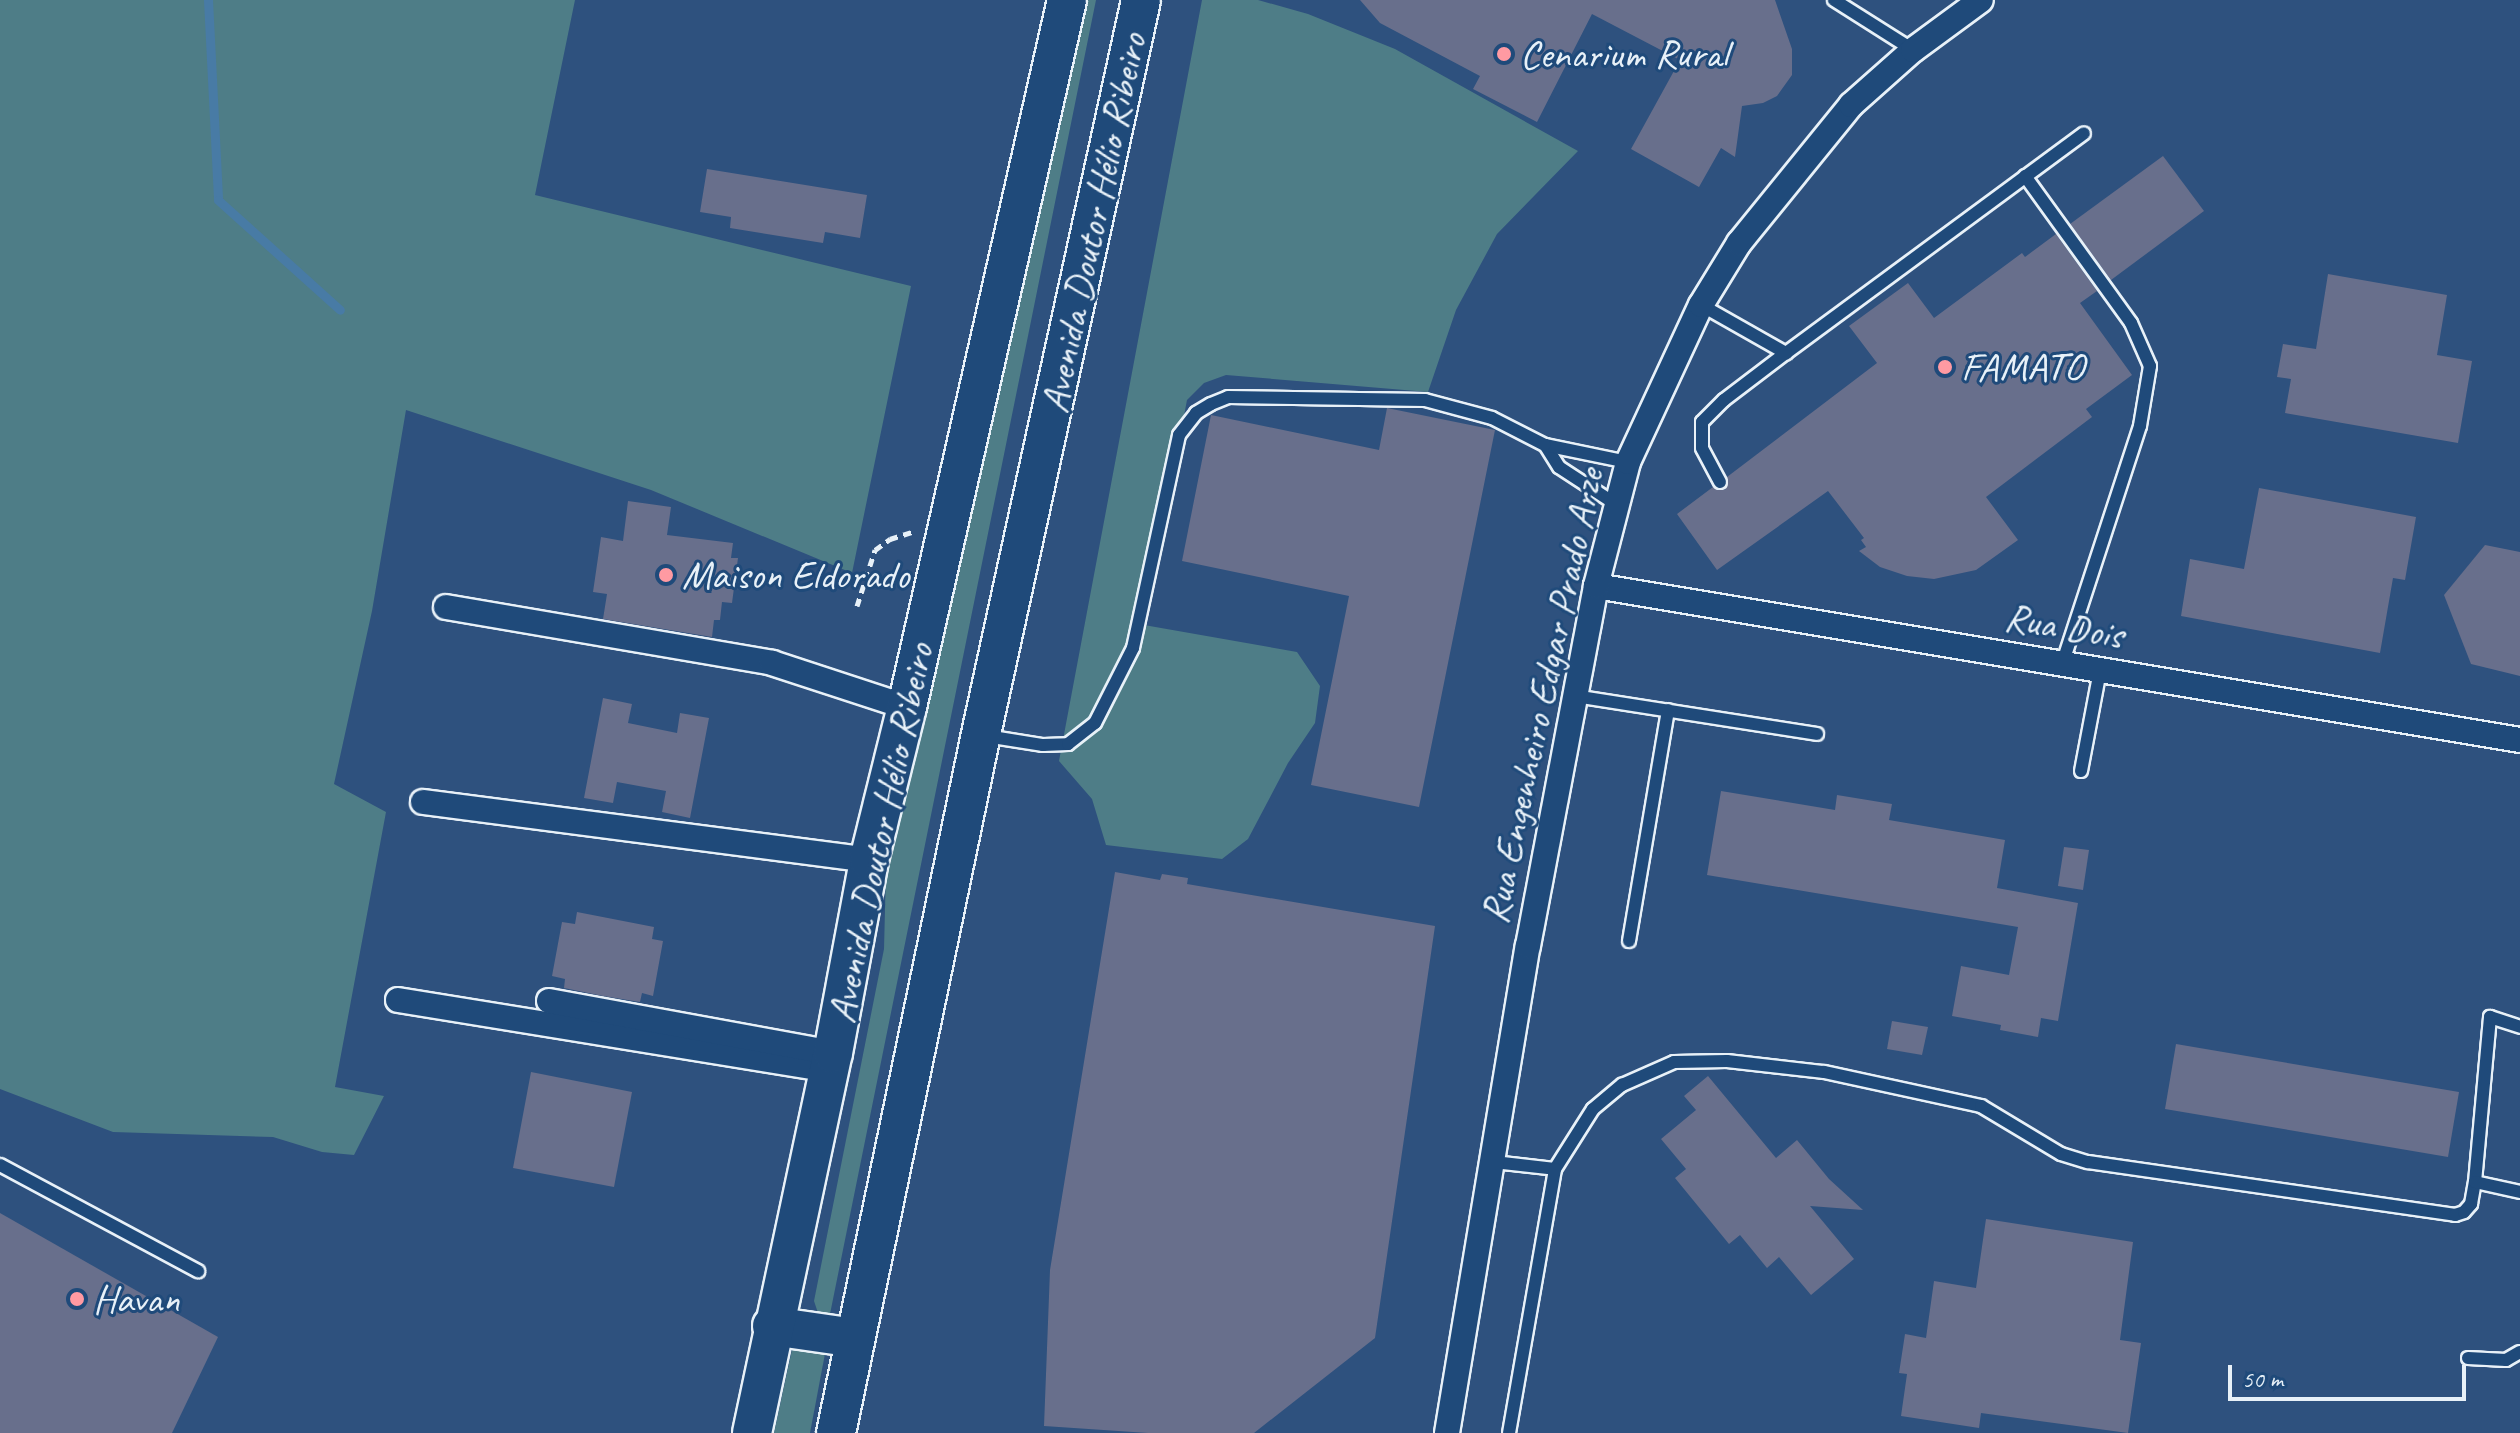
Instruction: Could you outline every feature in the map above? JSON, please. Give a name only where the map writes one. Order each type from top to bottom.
[{"type":"main road","name":"Avenida Doutor Hélio Ribeiro","points":[[752,1433],[772,1326],[831,1062],[869,860],[907,707],[1067,0]]},
{"type":"main road","name":"Avenida Doutor Hélio Ribeiro","points":[[836,1433],[981,734],[1141,0]]},
{"type":"main road","points":[[772,1326],[855,1338]]},
{"type":"street","name":"Rua Engenheiro Edgar Prado Arze","points":[[1447,1433],[1528,946],[1596,586],[1628,462],[1701,305],[1739,243],[1851,105],[1913,50],[1981,0]]},
{"type":"street","name":"Rua Dois","points":[[1596,586],[2520,740]]},
{"type":"street","points":[[446,607],[772,663],[907,707]]},
{"type":"street","points":[[423,802],[869,860]]},
{"type":"street","points":[[398,1000],[831,1062]]},
{"type":"street","points":[[549,1001],[831,1062]]},
{"type":"lane","points":[[1834,0],[1913,50]]},
{"type":"lane","points":[[1720,482],[1702,448],[1702,422],[1724,400],[2084,133]]},
{"type":"lane","points":[[2025,176],[2131,323],[2150,366],[2140,426],[2062,664]]},
{"type":"lane","points":[[1701,305],[1786,353]]},
{"type":"lane","points":[[981,734],[1043,745],[1068,744],[1095,723],[1133,648],[1179,435],[1196,413],[1211,404],[1228,397],[1425,400],[1492,418],[1545,445],[1628,462]]},
{"type":"lane","points":[[1545,445],[1559,467],[1617,505]]},
{"type":"lane","points":[[2081,771],[2100,670]]},
{"type":"lane","points":[[1575,696],[1817,734]]},
{"type":"lane","points":[[1629,941],[1668,710]]},
{"type":"lane","points":[[1509,1433],[1555,1169],[1593,1109],[1622,1085],[1674,1062],[1727,1061],[1824,1072],[1981,1106],[2061,1154],[2088,1162],[2455,1215],[2464,1212],[2471,1204],[2475,1182],[2490,1017],[2520,1027]]},
{"type":"lane","points":[[1494,1162],[1555,1169]]},
{"type":"lane","points":[[0,1165],[198,1271]]},
{"type":"lane","points":[[2475,1182],[2520,1192]]},
{"type":"lane","points":[[2468,1358],[2506,1360],[2520,1352]]},
{"type":"path","points":[[857,606],[875,550],[890,539],[915,530]]},
{"type":"green space","points":[[0,0],[575,0],[535,195],[911,286],[852,573],[651,490],[406,410],[372,611],[334,784],[386,812],[335,1087],[384,1096],[354,1155],[322,1152],[273,1137],[113,1132],[0,1089]]},
{"type":"green space","points":[[1069,0],[1096,0],[830,1314],[818,1313],[814,1301],[884,949],[886,869]]},
{"type":"green space","points":[[1202,0],[1258,0],[1308,14],[1395,49],[1578,151],[1497,234],[1456,310],[1428,392],[1226,375],[1204,383],[1187,400],[1144,625],[1297,652],[1320,686],[1315,723],[1288,763],[1248,839],[1222,859],[1106,845],[1092,799],[1059,761]]},
{"type":"green space","points":[[795,1336],[827,1343],[810,1433],[774,1433]]},
{"type":"building","points":[[1360,0],[1775,0],[1792,49],[1792,75],[1777,96],[1763,103],[1742,106],[1735,157],[1721,148],[1699,187],[1631,149],[1680,60],[1592,14],[1537,122],[1473,89],[1480,76],[1380,23]]},
{"type":"building","points":[[2163,156],[2204,211],[2111,280],[2070,224]]},
{"type":"building","points":[[707,169],[867,195],[860,238],[825,232],[823,243],[730,228],[731,217],[700,212]]},
{"type":"building","name":"FAMATO","points":[[2056,234],[2097,291],[2080,303],[2132,375],[2086,409],[2092,417],[1986,497],[2018,540],[1976,570],[1934,579],[1907,576],[1880,567],[1859,551],[1866,547],[1861,540],[1864,538],[1828,491],[1717,570],[1677,514],[1713,487],[1725,490],[1727,477],[1877,363],[1849,326],[1908,283],[1934,318],[2022,253],[2025,257]]},
{"type":"building","points":[[2328,274],[2447,295],[2437,355],[2472,361],[2458,443],[2285,413],[2291,379],[2277,377],[2283,344],[2316,349]]},
{"type":"building","points":[[1387,408],[1495,430],[1419,807],[1311,785],[1349,596],[1182,561],[1211,415],[1379,450]]},
{"type":"building","points":[[2259,488],[2416,517],[2405,580],[2393,578],[2380,653],[2181,616],[2190,559],[2244,569]]},
{"type":"building","name":"Maison Eldorado","points":[[628,501],[671,507],[667,535],[733,543],[731,558],[738,558],[732,603],[722,602],[720,620],[714,620],[712,637],[603,619],[607,594],[593,592],[601,537],[623,541]]},
{"type":"building","points":[[2485,545],[2520,552],[2520,676],[2471,664],[2444,595]]},
{"type":"building","points":[[603,698],[632,704],[628,723],[677,733],[680,713],[709,718],[690,818],[662,812],[666,791],[617,782],[613,803],[584,798]]},
{"type":"building","points":[[1721,791],[1835,810],[1837,795],[1892,804],[1889,820],[2005,840],[1997,888],[2078,903],[2058,1021],[2041,1018],[2038,1037],[2000,1030],[2001,1025],[1952,1016],[1961,966],[2009,975],[2018,927],[1707,875]]},
{"type":"building","points":[[2064,847],[2089,850],[2083,890],[2058,886]]},
{"type":"building","points":[[1115,872],[1160,880],[1162,874],[1188,878],[1187,884],[1435,926],[1375,1338],[1254,1433],[1148,1433],[1044,1426],[1050,1270]]},
{"type":"building","points":[[577,912],[654,927],[652,939],[663,941],[653,996],[642,993],[640,1002],[603,996],[564,988],[565,979],[552,976],[562,922],[575,924]]},
{"type":"building","points":[[1892,1021],[1928,1027],[1922,1055],[1887,1049]]},
{"type":"building","points":[[2176,1044],[2459,1092],[2448,1157],[2165,1109]]},
{"type":"building","points":[[531,1072],[632,1092],[614,1187],[513,1168]]},
{"type":"building","points":[[1708,1076],[1776,1158],[1797,1140],[1829,1179],[1863,1210],[1810,1206],[1854,1259],[1811,1295],[1779,1257],[1767,1268],[1740,1235],[1729,1244],[1675,1178],[1686,1169],[1661,1139],[1696,1110],[1684,1096]]},
{"type":"building","name":"Havan","points":[[0,1213],[218,1337],[172,1433],[0,1433]]},
{"type":"building","points":[[1986,1219],[2133,1242],[2120,1340],[2141,1343],[2128,1433],[1981,1413],[1979,1428],[1901,1416],[1907,1374],[1899,1373],[1905,1334],[1926,1338],[1934,1281],[1976,1288]]},
{"type":"waterway","points":[[208,0],[218,200],[340,310]]},
{"type":"place","name":"Cenarium Rural","points":[[1504,54]]},
{"type":"place","name":"FAMATO","points":[[1945,367]]},
{"type":"place","name":"Maison Eldorado","points":[[666,575]]},
{"type":"place","name":"Havan","points":[[77,1299]]}]
